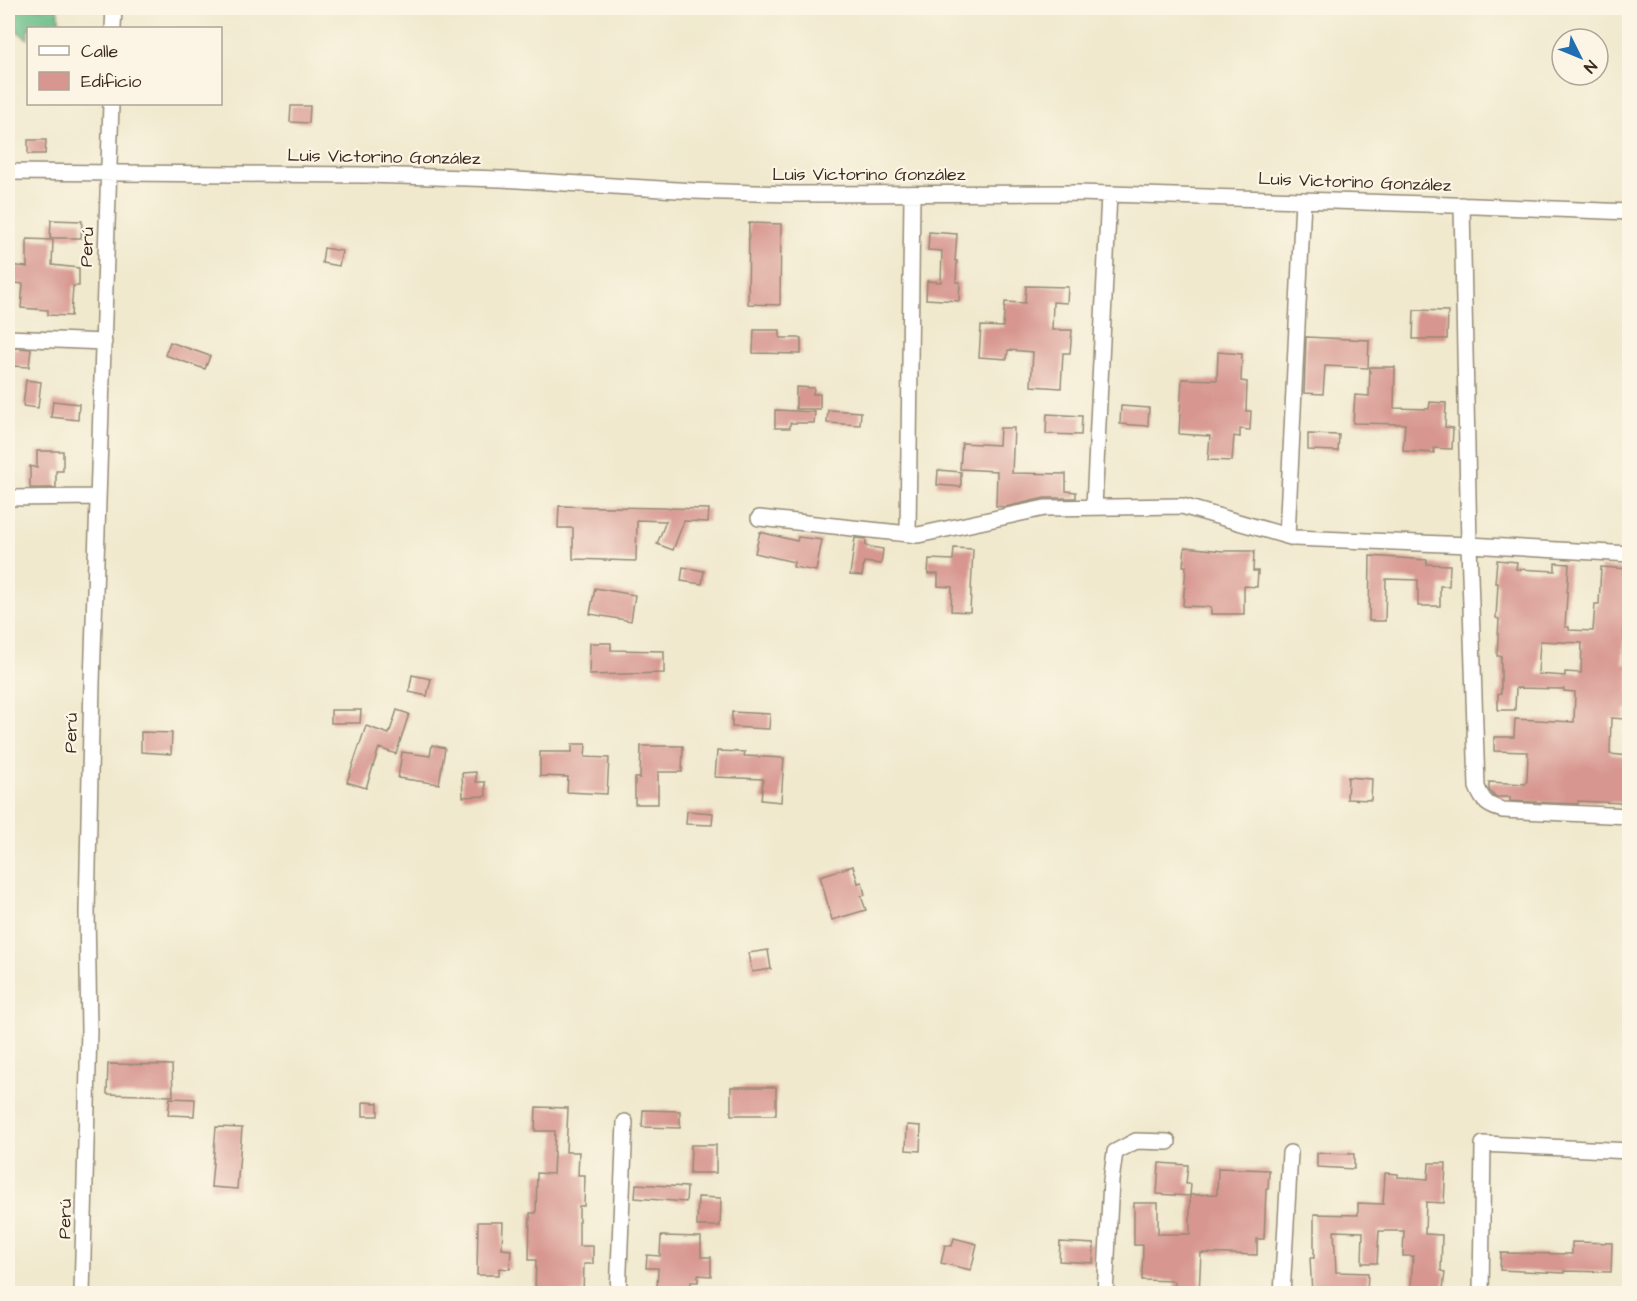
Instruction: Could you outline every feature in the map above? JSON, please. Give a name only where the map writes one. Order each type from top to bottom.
[{"type":"street","points":[[113,27],[114,8]]},
{"type":"street","name":"Perú","points":[[82,1293],[89,1030],[87,912],[91,694],[111,105]]},
{"type":"street","name":"Luis Victorino González","points":[[8,172],[365,175],[789,194],[1109,194],[1629,212]]},
{"type":"street","points":[[908,534],[912,194]]},
{"type":"street","points":[[1094,507],[1109,194]]},
{"type":"street","points":[[1287,536],[1303,200]]},
{"type":"street","points":[[1462,205],[1468,545],[1478,787],[1482,801],[1503,810],[1629,816]]},
{"type":"street","points":[[8,338],[104,342]]},
{"type":"street","points":[[8,498],[98,497]]},
{"type":"street","points":[[759,518],[918,535],[1045,508],[1182,506],[1294,538],[1629,554]]},
{"type":"street","points":[[618,1293],[625,1122]]},
{"type":"street","points":[[1105,1293],[1111,1180],[1115,1152],[1136,1141],[1168,1142]]},
{"type":"street","points":[[1481,1293],[1483,1144],[1629,1151]]},
{"type":"street","points":[[1282,1293],[1290,1153]]},
{"type":"green space","points":[[8,8],[57,8],[60,24],[59,27],[27,27],[27,38],[8,24]]},
{"type":"building","points":[[291,106],[310,106],[309,123],[290,122]]},
{"type":"building","points":[[28,140],[46,140],[45,154],[28,154]]},
{"type":"building","points":[[51,220],[82,221],[81,238],[50,238]]},
{"type":"building","points":[[749,223],[781,224],[780,305],[748,304]]},
{"type":"building","points":[[929,232],[957,234],[955,261],[957,261],[956,282],[960,282],[959,301],[926,299],[927,281],[941,282],[942,251],[928,250]]},
{"type":"building","points":[[27,239],[53,240],[52,265],[79,268],[79,286],[73,286],[71,316],[48,315],[48,310],[21,308],[23,284],[8,282],[8,265],[27,267]]},
{"type":"building","points":[[324,248],[342,251],[339,266],[322,263]]},
{"type":"building","points":[[1026,286],[1068,287],[1067,303],[1053,302],[1052,330],[1072,330],[1070,353],[1063,353],[1061,388],[1031,386],[1033,352],[1008,350],[1007,359],[979,357],[981,326],[1003,327],[1005,302],[1025,303]]},
{"type":"building","points":[[1414,310],[1448,311],[1447,339],[1413,339]]},
{"type":"building","points":[[754,330],[780,330],[780,338],[801,338],[801,354],[753,353]]},
{"type":"building","points":[[1306,337],[1369,340],[1368,368],[1325,366],[1323,394],[1304,393]]},
{"type":"building","points":[[170,342],[210,356],[205,369],[165,355]]},
{"type":"building","points":[[13,348],[31,349],[29,367],[12,366]]},
{"type":"building","points":[[1218,352],[1242,354],[1241,381],[1247,382],[1246,411],[1251,411],[1250,430],[1240,429],[1240,437],[1234,436],[1232,461],[1208,460],[1210,436],[1179,434],[1182,379],[1217,380]]},
{"type":"building","points":[[1370,367],[1395,367],[1394,408],[1429,409],[1430,402],[1446,403],[1445,427],[1453,428],[1452,449],[1434,448],[1434,453],[1403,451],[1405,424],[1353,423],[1355,395],[1369,396]]},
{"type":"building","points":[[26,380],[41,382],[38,408],[23,406]]},
{"type":"building","points":[[796,387],[814,388],[813,394],[820,394],[820,409],[796,409]]},
{"type":"building","points":[[53,401],[79,404],[78,420],[51,417]]},
{"type":"building","points":[[1121,406],[1149,408],[1148,426],[1120,424]]},
{"type":"building","points":[[775,410],[815,412],[814,423],[790,423],[790,428],[775,428]]},
{"type":"building","points":[[828,410],[861,412],[860,425],[827,423]]},
{"type":"building","points":[[1047,414],[1082,416],[1081,435],[1046,434]]},
{"type":"building","points":[[1000,428],[1014,428],[1012,473],[1066,474],[1066,491],[1076,492],[1076,498],[1045,498],[1005,507],[996,506],[997,471],[960,469],[962,443],[999,445]]},
{"type":"building","points":[[1308,434],[1339,435],[1338,451],[1308,450]]},
{"type":"building","points":[[37,451],[63,451],[63,471],[56,471],[56,488],[30,488],[30,466],[37,468]]},
{"type":"building","points":[[938,470],[961,472],[961,487],[937,485]]},
{"type":"building","points":[[559,506],[709,509],[708,522],[684,521],[673,550],[657,544],[666,521],[637,520],[636,561],[573,559],[573,528],[558,528]]},
{"type":"building","points":[[760,532],[797,541],[798,537],[822,540],[816,571],[793,567],[794,562],[755,553]]},
{"type":"building","points":[[855,538],[866,539],[866,546],[883,549],[881,564],[864,562],[862,576],[850,575]]},
{"type":"building","points":[[1185,547],[1254,551],[1253,571],[1258,571],[1257,587],[1244,586],[1244,614],[1211,614],[1211,607],[1183,606]]},
{"type":"building","points":[[954,548],[973,549],[970,612],[951,611],[952,587],[938,586],[938,574],[928,574],[929,559],[953,560]]},
{"type":"building","points":[[1370,556],[1427,560],[1427,564],[1450,565],[1449,586],[1440,586],[1440,606],[1418,606],[1418,580],[1386,579],[1385,621],[1369,621]]},
{"type":"building","points":[[1497,560],[1517,562],[1516,569],[1555,571],[1555,563],[1569,564],[1565,627],[1569,627],[1569,630],[1593,631],[1595,604],[1599,604],[1601,567],[1629,569],[1629,630],[1624,629],[1623,663],[1629,664],[1629,710],[1625,710],[1625,719],[1611,718],[1610,754],[1629,756],[1629,777],[1623,776],[1622,803],[1510,801],[1510,797],[1495,797],[1489,790],[1489,782],[1525,784],[1527,781],[1528,752],[1494,751],[1494,737],[1514,737],[1515,719],[1574,722],[1575,692],[1564,691],[1564,689],[1516,688],[1515,710],[1498,710],[1498,694],[1501,693],[1501,656],[1497,656],[1499,619],[1496,618],[1498,583],[1495,583]],"holes":[[[1540,641],[1582,643],[1581,673],[1565,672],[1565,676],[1538,674]]]},
{"type":"building","points":[[683,567],[704,571],[702,584],[681,581]]},
{"type":"building","points":[[595,588],[635,595],[631,621],[590,614]]},
{"type":"building","points":[[590,643],[611,643],[611,650],[664,651],[664,673],[589,675]]},
{"type":"building","points":[[412,675],[431,679],[427,696],[409,692]]},
{"type":"building","points":[[331,710],[361,710],[360,723],[331,723]]},
{"type":"building","points":[[397,710],[409,714],[396,754],[379,748],[366,788],[347,782],[366,726],[389,734]]},
{"type":"building","points":[[732,712],[770,714],[769,729],[732,727]]},
{"type":"building","points":[[141,732],[172,733],[171,754],[141,752]]},
{"type":"building","points":[[572,744],[586,744],[585,757],[609,758],[607,794],[567,792],[568,777],[540,776],[540,752],[572,752]]},
{"type":"building","points":[[432,745],[445,748],[439,784],[398,778],[402,752],[430,756]]},
{"type":"building","points":[[641,746],[683,746],[682,772],[658,772],[658,804],[635,804],[635,778],[640,778]]},
{"type":"building","points":[[717,751],[745,752],[744,756],[784,758],[781,802],[761,800],[763,779],[715,777]]},
{"type":"building","points":[[476,772],[476,782],[485,782],[486,796],[463,797],[462,773]]},
{"type":"building","points":[[1348,777],[1372,779],[1371,800],[1347,799]]},
{"type":"building","points":[[687,811],[713,813],[712,825],[686,824]]},
{"type":"building","points":[[853,866],[858,883],[862,882],[865,895],[861,896],[866,910],[832,920],[820,876]]},
{"type":"building","points":[[768,950],[771,969],[752,972],[748,953]]},
{"type":"building","points":[[108,1064],[172,1065],[173,1096],[107,1094]]},
{"type":"building","points":[[731,1087],[776,1087],[776,1115],[731,1115]]},
{"type":"building","points":[[170,1098],[195,1099],[194,1116],[168,1115]]},
{"type":"building","points":[[363,1102],[378,1103],[378,1116],[363,1116]]},
{"type":"building","points":[[536,1107],[568,1108],[566,1152],[579,1152],[578,1175],[585,1175],[584,1206],[579,1206],[579,1246],[593,1246],[593,1264],[584,1264],[583,1293],[535,1293],[536,1260],[529,1260],[530,1213],[536,1213],[537,1173],[553,1174],[555,1131],[535,1131]]},
{"type":"building","points":[[643,1110],[680,1111],[680,1128],[642,1127]]},
{"type":"building","points":[[907,1125],[921,1126],[920,1151],[906,1150]]},
{"type":"building","points":[[216,1127],[242,1128],[237,1189],[211,1187]]},
{"type":"building","points":[[691,1145],[716,1145],[716,1173],[690,1173]]},
{"type":"building","points":[[1317,1153],[1354,1154],[1354,1169],[1317,1167]]},
{"type":"building","points":[[1159,1163],[1188,1165],[1186,1184],[1191,1184],[1190,1196],[1157,1194]]},
{"type":"building","points":[[1429,1163],[1446,1163],[1444,1203],[1426,1202],[1425,1234],[1442,1235],[1441,1271],[1445,1272],[1443,1289],[1411,1287],[1413,1256],[1403,1256],[1404,1231],[1379,1231],[1377,1263],[1362,1263],[1363,1232],[1334,1231],[1336,1272],[1368,1273],[1367,1293],[1312,1293],[1310,1258],[1314,1258],[1314,1214],[1358,1215],[1358,1203],[1383,1204],[1385,1173],[1398,1174],[1398,1177],[1428,1179]]},
{"type":"building","points":[[1218,1168],[1269,1170],[1264,1239],[1257,1239],[1257,1255],[1201,1253],[1199,1293],[1174,1293],[1175,1281],[1142,1280],[1143,1245],[1134,1245],[1134,1203],[1158,1203],[1158,1234],[1190,1234],[1190,1195],[1217,1194]]},
{"type":"building","points":[[636,1184],[687,1187],[686,1202],[635,1198]]},
{"type":"building","points":[[698,1197],[721,1198],[720,1226],[697,1226]]},
{"type":"building","points":[[478,1222],[503,1222],[502,1249],[511,1250],[510,1269],[499,1268],[499,1275],[477,1275]]},
{"type":"building","points":[[661,1236],[701,1237],[701,1257],[711,1257],[711,1276],[698,1275],[698,1282],[691,1282],[690,1289],[678,1289],[678,1293],[660,1293],[660,1288],[657,1288],[658,1268],[646,1268],[647,1255],[660,1256]]},
{"type":"building","points":[[954,1238],[977,1244],[971,1270],[941,1263],[945,1245],[952,1246]]},
{"type":"building","points":[[1060,1242],[1094,1244],[1093,1263],[1059,1261]]},
{"type":"building","points":[[1572,1242],[1612,1243],[1611,1272],[1564,1271],[1564,1273],[1500,1270],[1501,1253],[1572,1254]]}]
